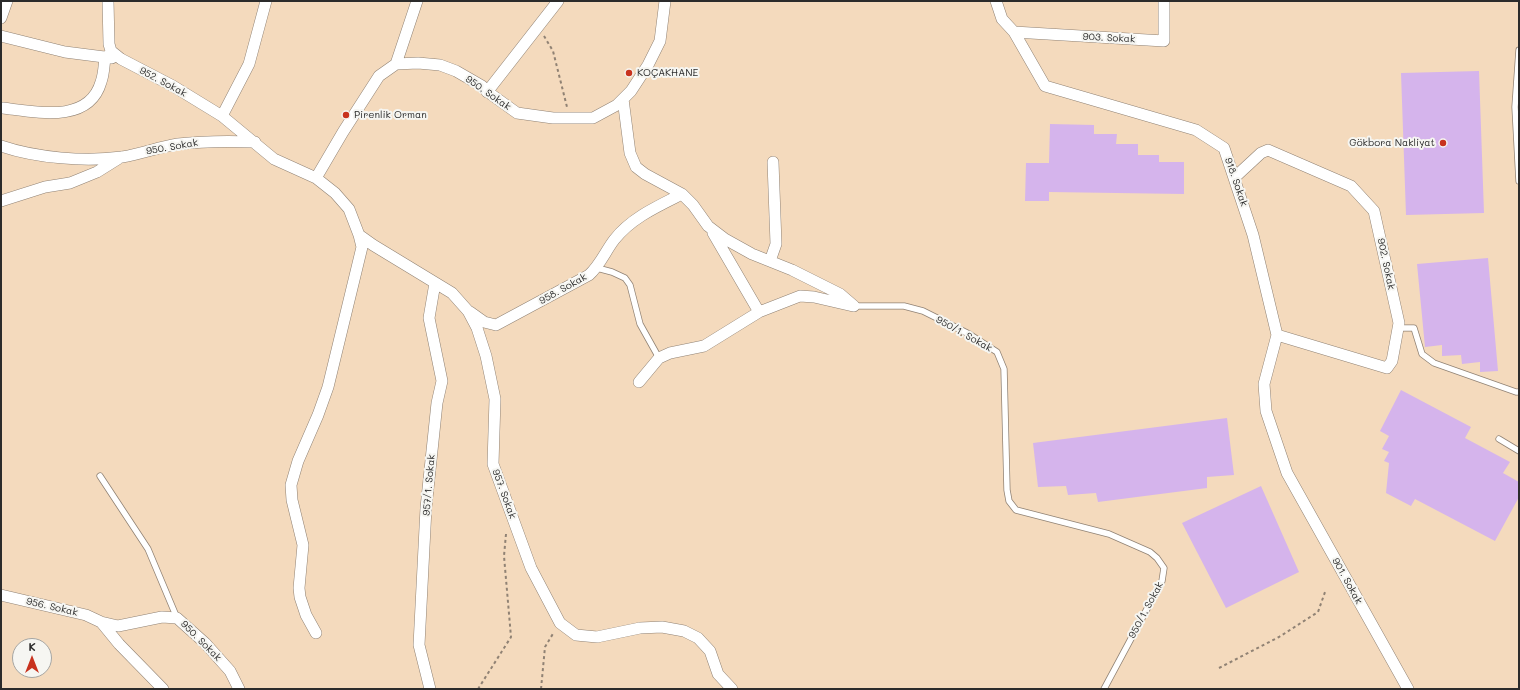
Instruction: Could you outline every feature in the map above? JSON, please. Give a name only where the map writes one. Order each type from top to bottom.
[{"type":"street","points":[[1,18],[7,1]]},
{"type":"street","name":"952. Sokak","points":[[108,1],[109,44],[111,51],[120,59],[173,86],[222,116],[255,142]]},
{"type":"street","points":[[222,116],[249,64],[266,1]]},
{"type":"street","points":[[316,178],[343,132],[379,76],[396,64],[417,1]]},
{"type":"street","points":[[487,92],[558,1]]},
{"type":"street","name":"950. Sokak","points":[[396,64],[418,63],[440,65],[456,71],[482,86],[487,92],[516,114],[552,118],[593,118],[617,105],[631,91],[648,65],[660,41],[664,1]]},
{"type":"street","name":"918. Sokak","points":[[996,1],[1002,19],[1014,32],[1044,86],[1196,130],[1224,148],[1254,235],[1277,335],[1264,384],[1266,412],[1287,473]]},
{"type":"street","name":"903. Sokak","points":[[1014,32],[1164,41],[1164,1]]},
{"type":"street","points":[[1,36],[64,52],[120,59]]},
{"type":"street","points":[[3,108],[42,112],[72,111],[83,106],[91,100],[101,83],[105,57]]},
{"type":"street","points":[[623,99],[630,153],[636,168],[682,194],[693,205],[718,241],[735,273],[759,312]]},
{"type":"street","name":"950. Sokak","points":[[1,146],[52,157],[97,159],[121,157],[197,142],[255,142]]},
{"type":"street","points":[[255,142],[274,159],[316,178],[335,193],[349,209],[362,247],[328,387],[318,415],[298,461],[291,485],[292,500],[302,545],[299,588],[300,597],[306,615],[316,633]]},
{"type":"street","name":"902. Sokak","points":[[1234,178],[1261,153],[1268,150],[1351,186],[1374,212],[1399,324],[1392,361],[1388,368],[1277,335]]},
{"type":"street","points":[[1,201],[44,187],[70,183],[97,172],[121,157]]},
{"type":"street","points":[[770,261],[776,244],[773,162]]},
{"type":"street","name":"958. Sokak","points":[[468,311],[484,322],[496,325],[589,275],[597,268],[614,240],[628,224],[652,209],[682,194]]},
{"type":"street","points":[[708,226],[725,239],[752,254],[792,270],[840,294],[854,306]]},
{"type":"street","name":"957. Sokak","points":[[359,235],[452,293],[468,311],[477,328],[486,356],[495,399],[493,464],[531,568],[560,623],[576,635],[597,637],[640,628],[662,627],[684,631],[698,638],[710,651],[718,674],[732,689]]},
{"type":"street","name":"957/1. Sokak","points":[[430,689],[419,645],[426,508],[437,403],[442,381],[429,318],[435,283]]},
{"type":"street","points":[[639,382],[659,358],[704,346],[759,312],[800,296],[814,297],[854,306]]},
{"type":"street","name":"901. Sokak","points":[[1287,473],[1408,689]]},
{"type":"street","name":"956. Sokak","points":[[1,595],[86,615],[102,622]]},
{"type":"street","name":"950. Sokak","points":[[102,622],[118,626],[162,617],[178,618],[205,643],[230,671],[239,689]]},
{"type":"street","points":[[102,622],[119,644],[163,689]]},
{"type":"lane","points":[[1519,50],[1515,107],[1519,180]]},
{"type":"lane","points":[[597,268],[625,278],[630,285],[640,324],[659,358]]},
{"type":"lane","name":"950/1. Sokak","points":[[854,306],[904,306],[923,311],[969,334],[997,352],[1004,369],[1007,490],[1009,501],[1016,510],[1109,534],[1150,552],[1161,563],[1164,568],[1162,581],[1104,689]]},
{"type":"lane","points":[[1398,328],[1414,328],[1422,354],[1434,363],[1519,392]]},
{"type":"lane","points":[[1499,439],[1519,451]]},
{"type":"lane","points":[[100,476],[148,549],[178,618]]},
{"type":"path","points":[[539,26],[553,51],[569,118]]},
{"type":"path","points":[[478,689],[511,637],[504,556],[506,532]]},
{"type":"path","points":[[1219,668],[1279,637],[1318,612],[1325,592]]},
{"type":"path","points":[[541,689],[545,647],[560,623]]},
{"type":"building","name":"Gökbora Nakliyat","points":[[1479,71],[1484,213],[1406,215],[1401,73]]},
{"type":"building","points":[[1050,124],[1094,125],[1094,134],[1117,134],[1116,144],[1138,144],[1138,155],[1159,155],[1159,162],[1184,162],[1184,194],[1049,192],[1049,201],[1025,201],[1026,163],[1049,163]]},
{"type":"building","points":[[1488,258],[1498,371],[1480,372],[1480,362],[1462,364],[1461,355],[1442,356],[1442,345],[1425,347],[1417,264]]},
{"type":"building","points":[[1401,390],[1471,427],[1465,438],[1510,462],[1503,473],[1519,482],[1519,497],[1495,541],[1415,499],[1411,506],[1386,493],[1389,463],[1384,461],[1389,452],[1382,449],[1389,436],[1380,431]]},
{"type":"building","points":[[1227,418],[1234,475],[1207,477],[1207,488],[1098,502],[1096,493],[1068,495],[1066,486],[1038,487],[1033,443]]},
{"type":"building","points":[[1261,486],[1299,572],[1226,608],[1182,523]]},
{"type":"place","name":"KOÇAKHANE","points":[[629,73]]},
{"type":"place","name":"Pirenlik Orman","points":[[346,115]]},
{"type":"place","name":"Gökbora Nakliyat","points":[[1443,143]]}]
